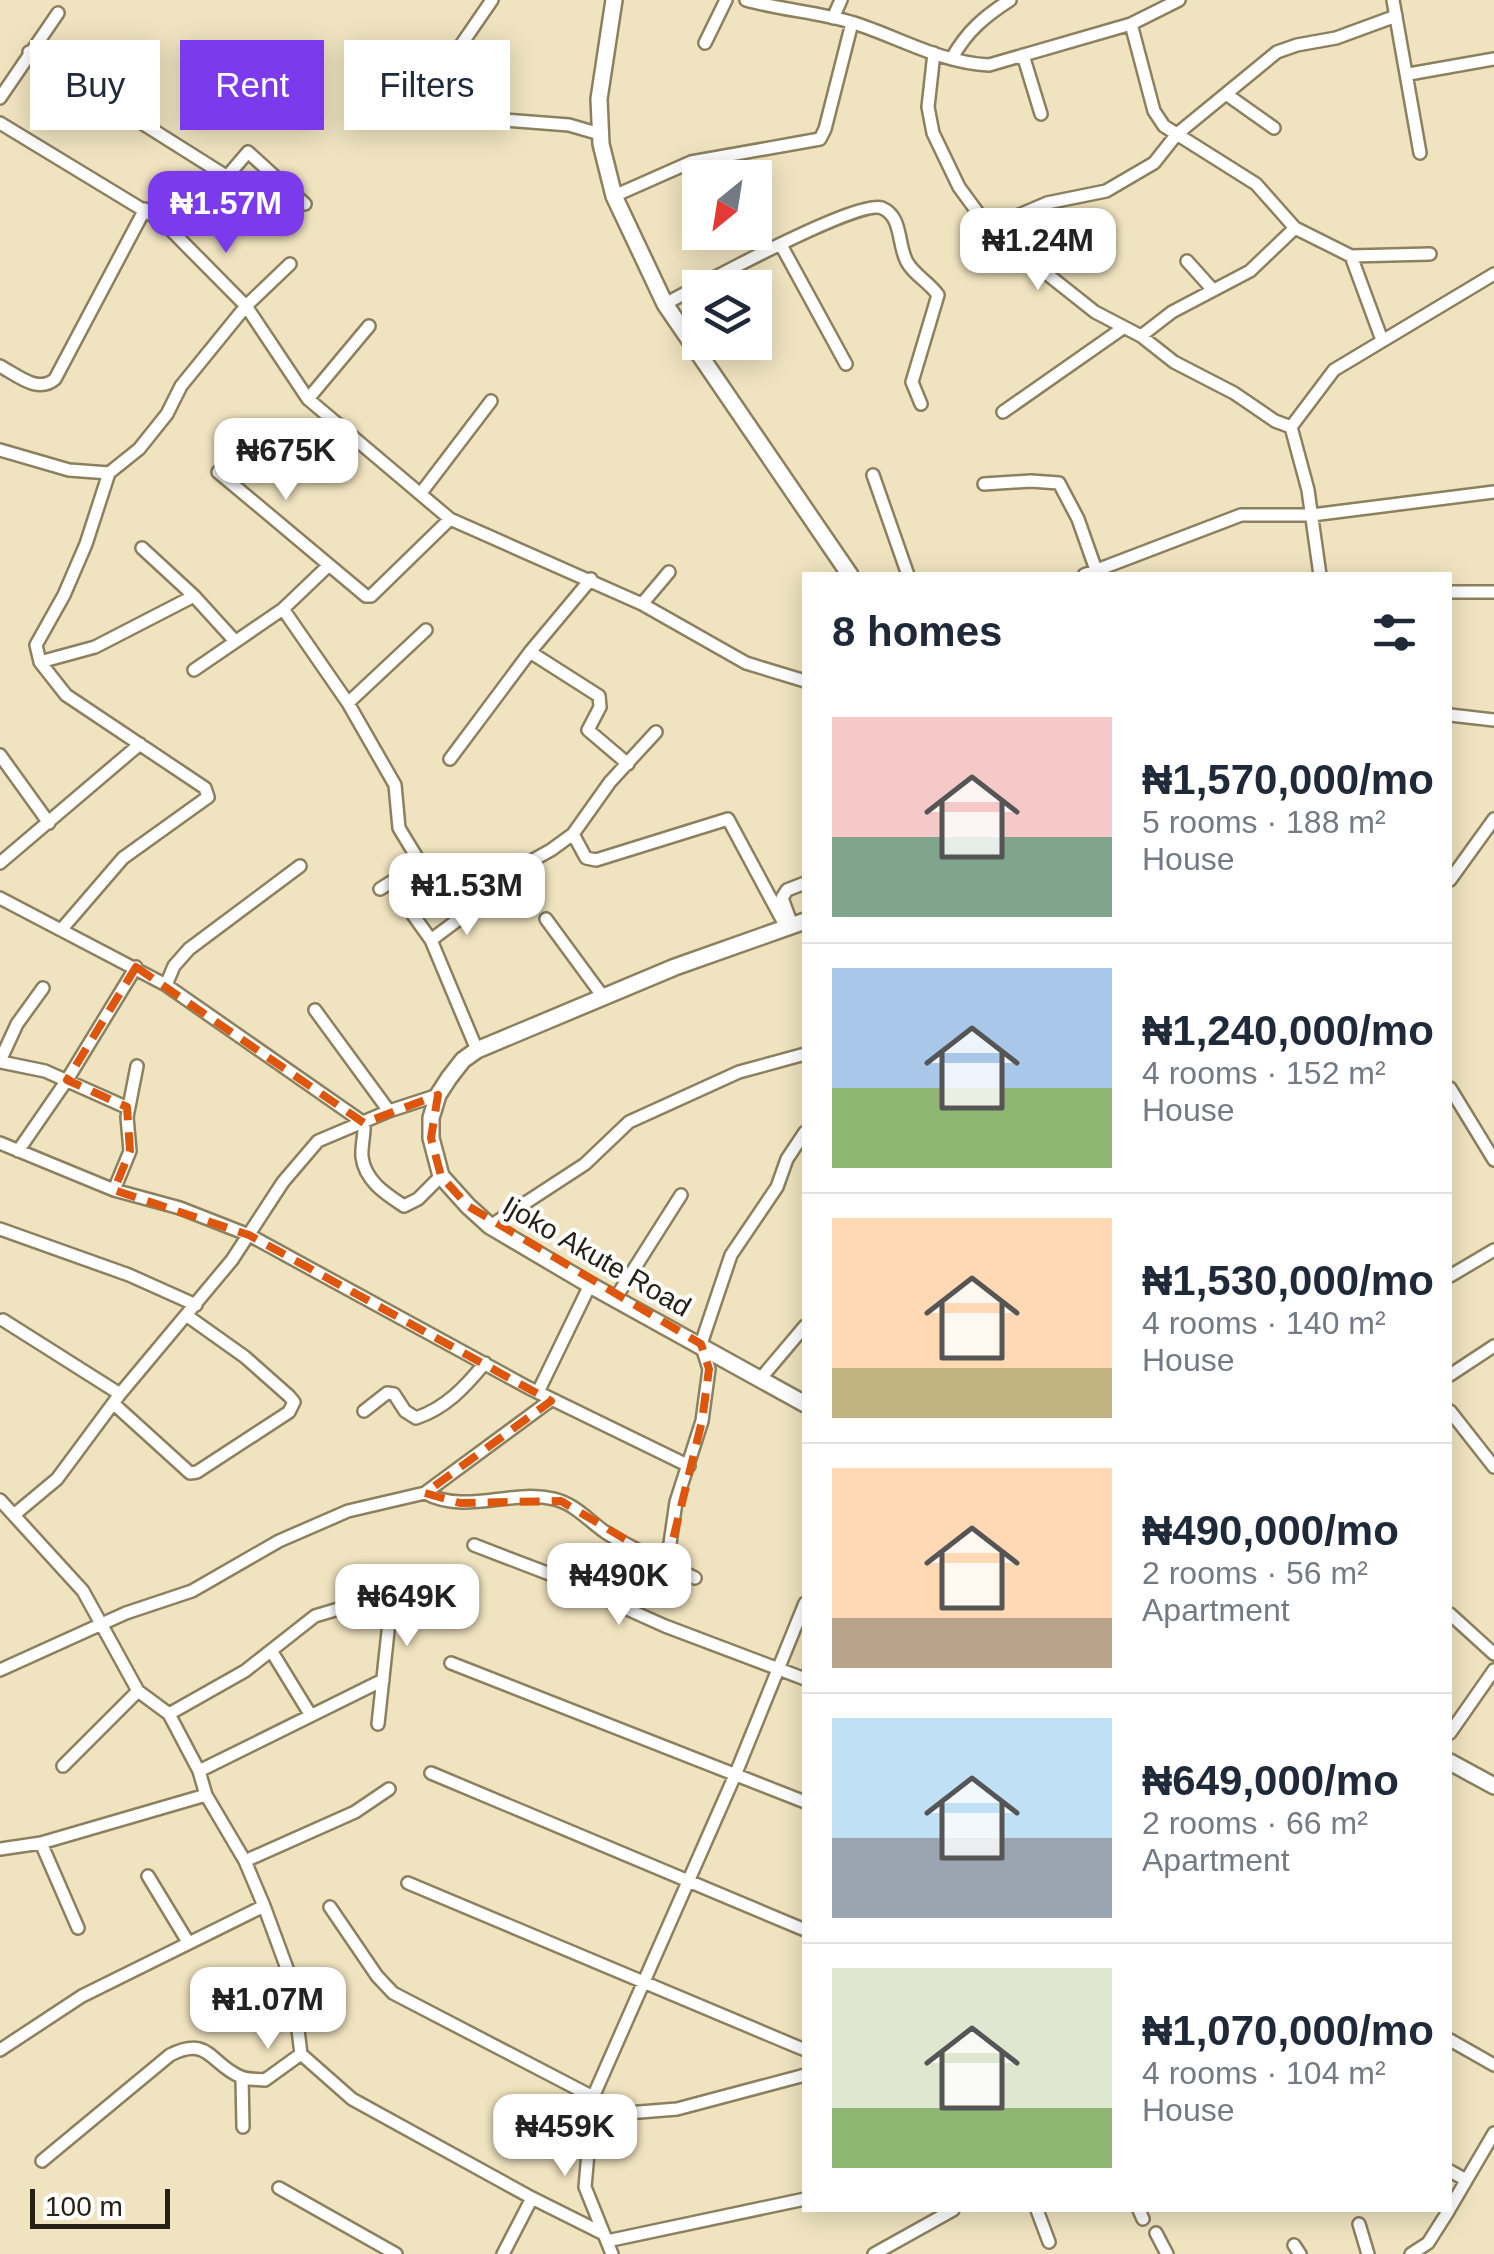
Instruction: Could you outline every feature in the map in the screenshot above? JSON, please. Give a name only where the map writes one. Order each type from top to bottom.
[{"type":"main road","points":[[614,0],[602,67],[600,134],[614,196],[665,304],[848,572]]},
{"type":"main road","points":[[441,1176],[431,1128],[438,1095],[463,1060],[477,1050],[730,945],[795,924]]},
{"type":"main road","name":"Ijoko Akute Road","points":[[441,1176],[490,1226],[590,1286],[802,1402]]},
{"type":"main road","points":[[1452,1763],[1494,1786]]},
{"type":"street","points":[[464,40],[492,0]]},
{"type":"street","points":[[706,43],[726,0]]},
{"type":"street","points":[[746,0],[852,22],[934,53],[988,65],[1130,24],[1180,0]]},
{"type":"street","points":[[833,18],[842,0]]},
{"type":"street","points":[[952,58],[984,16],[1010,0]]},
{"type":"street","points":[[1393,0],[1420,154]]},
{"type":"street","points":[[0,98],[58,14]]},
{"type":"street","points":[[989,228],[1047,203],[1106,191],[1154,163],[1177,134],[1277,52],[1336,38],[1396,16]]},
{"type":"street","points":[[614,196],[691,162],[820,139],[852,22]]},
{"type":"street","points":[[1130,24],[1154,111],[1164,126],[1256,184],[1294,228],[1351,256],[1430,254]]},
{"type":"street","points":[[29,52],[226,176]]},
{"type":"street","points":[[934,53],[928,107],[933,133],[959,187],[989,228],[1095,312],[1141,336],[1174,362],[1275,421],[1291,426]]},
{"type":"street","points":[[1023,55],[1040,114]]},
{"type":"street","points":[[1409,74],[1494,59]]},
{"type":"street","points":[[1226,94],[1274,128]]},
{"type":"street","points":[[510,120],[569,125],[600,134]]},
{"type":"street","points":[[0,123],[71,169],[145,209],[177,235],[246,306],[308,399],[450,519],[591,579],[746,663],[802,680]]},
{"type":"street","points":[[177,235],[248,152],[305,204]]},
{"type":"street","points":[[665,304],[780,244],[875,206],[886,209],[896,220],[906,261],[938,296],[912,382],[921,404]]},
{"type":"street","points":[[0,366],[40,386],[55,379],[145,209]]},
{"type":"street","points":[[1141,336],[1172,312],[1250,271],[1294,228]]},
{"type":"street","points":[[780,244],[846,364]]},
{"type":"street","points":[[1351,256],[1382,340]]},
{"type":"street","points":[[1187,261],[1213,290]]},
{"type":"street","points":[[61,930],[123,858],[208,797],[205,788],[66,696],[40,662],[36,644],[79,561],[110,473],[139,449],[167,414],[181,386],[246,306],[290,264]]},
{"type":"street","points":[[1291,426],[1334,370],[1494,274]]},
{"type":"street","points":[[1494,274],[1494,284]]},
{"type":"street","points":[[308,399],[369,326]]},
{"type":"street","points":[[1003,412],[1123,328]]},
{"type":"street","points":[[420,493],[491,401]]},
{"type":"street","points":[[1291,426],[1301,457],[1320,572]]},
{"type":"street","points":[[0,450],[68,470],[110,473]]},
{"type":"street","points":[[218,472],[366,596],[371,596],[450,519]]},
{"type":"street","points":[[874,475],[907,572]]},
{"type":"street","points":[[984,484],[1032,481],[1059,483],[1064,487],[1068,504],[1078,519],[1090,572]]},
{"type":"street","points":[[1093,572],[1241,515],[1312,515],[1494,492]]},
{"type":"street","points":[[142,548],[234,640]]},
{"type":"street","points":[[1123,560],[1125,572]]},
{"type":"street","points":[[194,670],[283,609],[328,566]]},
{"type":"street","points":[[642,604],[669,572]]},
{"type":"street","points":[[450,760],[530,652],[591,579]]},
{"type":"street","points":[[1452,592],[1494,592]]},
{"type":"street","points":[[40,662],[94,647],[194,596]]},
{"type":"street","points":[[283,609],[348,704],[395,785],[399,828],[430,878]]},
{"type":"street","points":[[348,704],[426,630]]},
{"type":"street","points":[[530,652],[599,696],[600,708],[588,730],[628,764]]},
{"type":"street","points":[[1452,715],[1494,720]]},
{"type":"street","points":[[380,890],[396,879],[492,874],[524,864],[573,834],[590,807],[656,732]]},
{"type":"street","points":[[0,863],[140,744]]},
{"type":"street","points":[[0,756],[49,822]]},
{"type":"street","points":[[1452,877],[1494,818]]},
{"type":"street","points":[[573,834],[586,858],[596,860],[728,819],[795,924]]},
{"type":"street","points":[[166,985],[174,966],[189,950],[300,866]]},
{"type":"street","points":[[795,924],[782,898],[787,890],[802,885]]},
{"type":"street","points":[[0,898],[166,985],[364,1123]]},
{"type":"street","points":[[431,940],[479,904]]},
{"type":"street","points":[[411,912],[431,940],[477,1050]]},
{"type":"street","points":[[546,920],[604,998]]},
{"type":"street","points":[[18,1152],[136,967]]},
{"type":"street","points":[[43,988],[18,1024],[1,1062],[45,1071],[128,1108]]},
{"type":"street","points":[[315,1010],[389,1110]]},
{"type":"street","points":[[490,1226],[585,1164],[630,1122],[739,1072],[802,1055]]},
{"type":"street","points":[[114,1190],[130,1151],[128,1108],[137,1066]]},
{"type":"street","points":[[1452,1091],[1493,1157]]},
{"type":"street","points":[[14,1514],[57,1479],[196,1304],[283,1182],[318,1141],[389,1110],[438,1095]]},
{"type":"street","points":[[364,1123],[361,1154],[368,1174],[382,1192],[404,1206],[441,1176]]},
{"type":"street","points":[[667,1564],[676,1502],[702,1421],[710,1369],[701,1344],[731,1254],[777,1187],[787,1159],[802,1136]]},
{"type":"street","points":[[0,1143],[114,1190],[180,1208],[248,1234],[551,1400],[689,1466]]},
{"type":"street","points":[[615,1299],[682,1195]]},
{"type":"street","points":[[0,1229],[129,1275],[196,1304]]},
{"type":"street","points":[[1452,1275],[1494,1250]]},
{"type":"street","points":[[538,1392],[590,1286]]},
{"type":"street","points":[[3,1320],[117,1399],[190,1472],[207,1466],[289,1412],[294,1402],[244,1357],[186,1315]]},
{"type":"street","points":[[762,1378],[802,1330]]},
{"type":"street","points":[[1452,1373],[1494,1346]]},
{"type":"street","points":[[364,1411],[387,1393],[394,1394],[405,1411],[416,1418],[428,1414],[461,1392],[485,1363]]},
{"type":"street","points":[[0,1670],[126,1614],[192,1591],[279,1541],[348,1511],[425,1493],[551,1400]]},
{"type":"street","points":[[1452,1413],[1494,1467]]},
{"type":"street","points":[[425,1493],[441,1502],[538,1497],[561,1501],[606,1532],[695,1578]]},
{"type":"street","points":[[0,1500],[83,1591],[138,1690],[169,1714],[264,1906],[292,1982],[301,2054],[352,2100],[604,2237],[802,2199]]},
{"type":"street","points":[[474,1545],[596,1593],[664,1626],[802,1678]]},
{"type":"street","points":[[169,1714],[272,1652],[315,1616],[345,1606]]},
{"type":"street","points":[[612,2254],[585,2186],[593,2097],[690,1880],[802,1612]]},
{"type":"street","points":[[378,1724],[390,1613]]},
{"type":"street","points":[[1452,1616],[1494,1654]]},
{"type":"street","points":[[272,1652],[310,1714]]},
{"type":"street","points":[[452,1663],[802,1801]]},
{"type":"street","points":[[1452,1730],[1465,1708],[1489,1684],[1494,1670]]},
{"type":"street","points":[[199,1771],[383,1680]]},
{"type":"street","points":[[63,1766],[138,1690]]},
{"type":"street","points":[[1452,1700],[1465,1708]]},
{"type":"street","points":[[431,1773],[802,1929]]},
{"type":"street","points":[[245,1861],[354,1812],[389,1788]]},
{"type":"street","points":[[0,1848],[41,1843],[206,1795]]},
{"type":"street","points":[[41,1843],[78,1928]]},
{"type":"street","points":[[148,1876],[188,1942]]},
{"type":"street","points":[[408,1883],[802,2049]]},
{"type":"street","points":[[0,2050],[82,1996],[264,1906]]},
{"type":"street","points":[[330,1907],[376,1976],[393,1994],[593,2097]]},
{"type":"street","points":[[1452,2041],[1494,2065]]},
{"type":"street","points":[[42,2161],[186,2046],[201,2048],[242,2078],[266,2080],[301,2054]]},
{"type":"street","points":[[590,2116],[677,2109],[802,2076]]},
{"type":"street","points":[[242,2078],[244,2127]]},
{"type":"street","points":[[1452,2204],[1494,2133]]},
{"type":"street","points":[[1452,2172],[1466,2180]]},
{"type":"street","points":[[279,2188],[396,2254]]},
{"type":"street","points":[[503,2254],[532,2198]]},
{"type":"street","points":[[874,2254],[949,2212]]},
{"type":"street","points":[[1037,2212],[1049,2242]]},
{"type":"street","points":[[1411,2254],[1428,2243],[1447,2212]]},
{"type":"street","points":[[1359,2224],[1368,2254]]},
{"type":"street","points":[[1156,2234],[1167,2254]]},
{"type":"highlighted area","points":[[136,967],[364,1123],[438,1095],[431,1138],[441,1176],[468,1206],[701,1344],[709,1369],[702,1421],[667,1564],[561,1501],[460,1503],[425,1493],[551,1401],[249,1235],[114,1190],[130,1151],[127,1107],[67,1080]]}]
